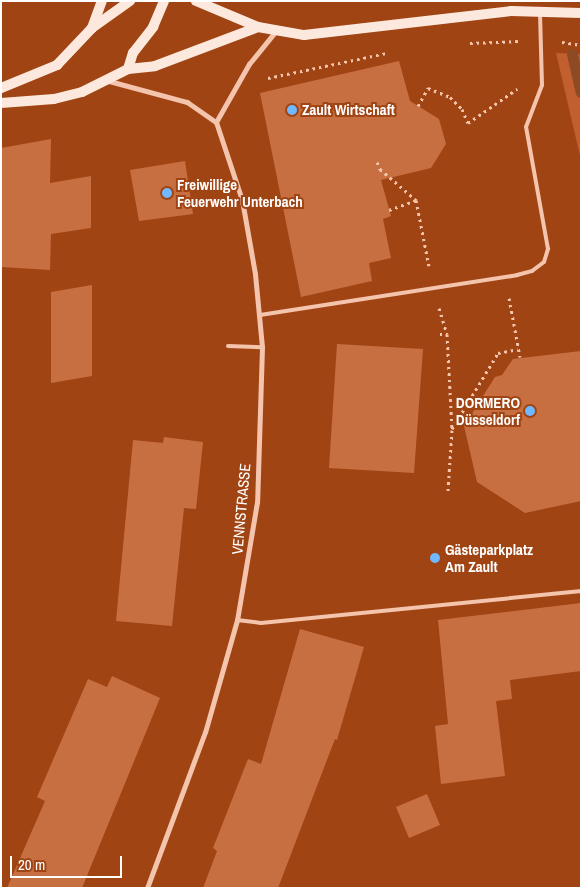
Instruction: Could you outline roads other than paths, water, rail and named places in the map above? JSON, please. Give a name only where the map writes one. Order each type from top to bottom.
[{"type":"street","points":[[92,28],[102,1]]},
{"type":"street","points":[[1,88],[57,65],[92,28],[130,1]]},
{"type":"street","points":[[128,69],[133,52],[153,27],[164,1]]},
{"type":"street","points":[[196,1],[258,27],[275,32],[304,35],[335,33],[436,18],[540,11],[581,13]]},
{"type":"street","points":[[1,103],[54,99],[109,81],[128,69],[155,66],[258,27]]},
{"type":"street","points":[[109,81],[187,102],[216,122],[249,64],[275,32]]},
{"type":"street","name":"VENNSTRASSE","points":[[147,888],[205,732],[237,620],[256,502],[262,347],[260,315],[242,200],[216,122]]},
{"type":"lane","points":[[260,315],[532,271],[544,262],[548,249],[526,127],[542,85],[540,11]]},
{"type":"lane","points":[[228,346],[262,347]]},
{"type":"lane","points":[[237,620],[260,623],[581,592]]},
{"type":"waterway","points":[[572,54],[581,92]]},
{"type":"place","name":"Zault Wirtschaft","points":[[292,110]]},
{"type":"place","name":"Freiwillige Feuerwehr Unterbach","points":[[167,193]]},
{"type":"place","name":"DORMERO Düsseldorf","points":[[530,411]]},
{"type":"place","name":"Gästeparkplatz Am Zault","points":[[435,558]]}]
